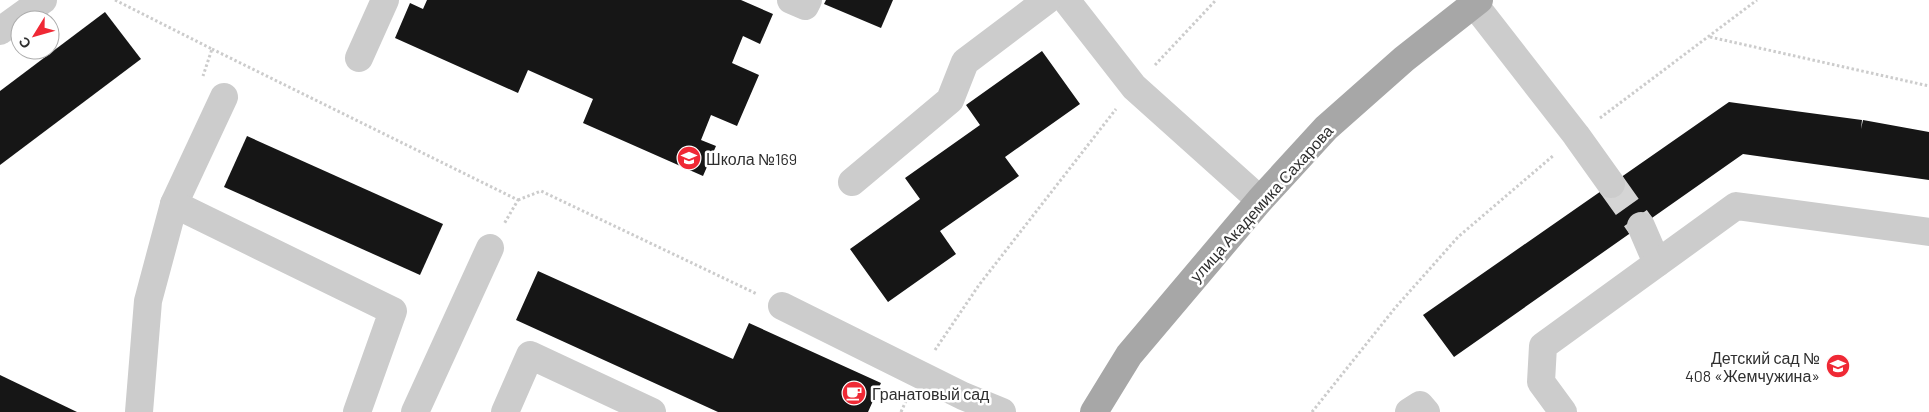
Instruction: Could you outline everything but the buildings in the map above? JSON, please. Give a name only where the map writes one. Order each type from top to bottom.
[{"type":"main road","name":"улица Академика Сахарова","points":[[1094,412],[1129,355],[1260,200],[1326,128],[1404,59],[1476,2]]},
{"type":"lane","points":[[0,31],[43,0]]},
{"type":"lane","points":[[359,58],[385,0]]},
{"type":"lane","points":[[791,0],[805,6],[808,0]]},
{"type":"lane","points":[[852,182],[950,100],[965,62],[1047,0]]},
{"type":"lane","points":[[1066,0],[1134,87],[1260,200]]},
{"type":"lane","points":[[1476,2],[1612,184]]},
{"type":"lane","points":[[139,412],[148,301],[174,204],[224,97]]},
{"type":"lane","points":[[174,204],[393,311],[356,412]]},
{"type":"lane","points":[[1563,412],[1541,382],[1543,346],[1736,206],[1929,232]]},
{"type":"lane","points":[[1641,226],[1657,263]]},
{"type":"lane","points":[[415,412],[490,248]]},
{"type":"lane","points":[[782,306],[920,373],[959,404],[1002,412]]},
{"type":"lane","points":[[504,412],[530,356],[652,412]]},
{"type":"lane","points":[[1409,412],[1420,405],[1426,412]]},
{"type":"path","points":[[115,0],[518,200]]},
{"type":"path","points":[[900,412],[920,373],[979,284],[1134,87],[1216,0]]},
{"type":"path","points":[[1312,412],[1395,308],[1458,237],[1576,135],[1757,0]]},
{"type":"path","points":[[1709,37],[1929,86]]},
{"type":"path","points":[[212,49],[200,84],[224,97]]},
{"type":"path","points":[[490,248],[518,200],[541,191],[782,306]]},
{"type":"tunnel","points":[[1611,184],[1641,226]]},
{"type":"place","name":"Школа №169","points":[[689,158]]},
{"type":"place","name":"Детский сад № 408 «Жемчужина»","points":[[1838,366]]},
{"type":"place","name":"Гранатовый сад","points":[[854,393]]}]
